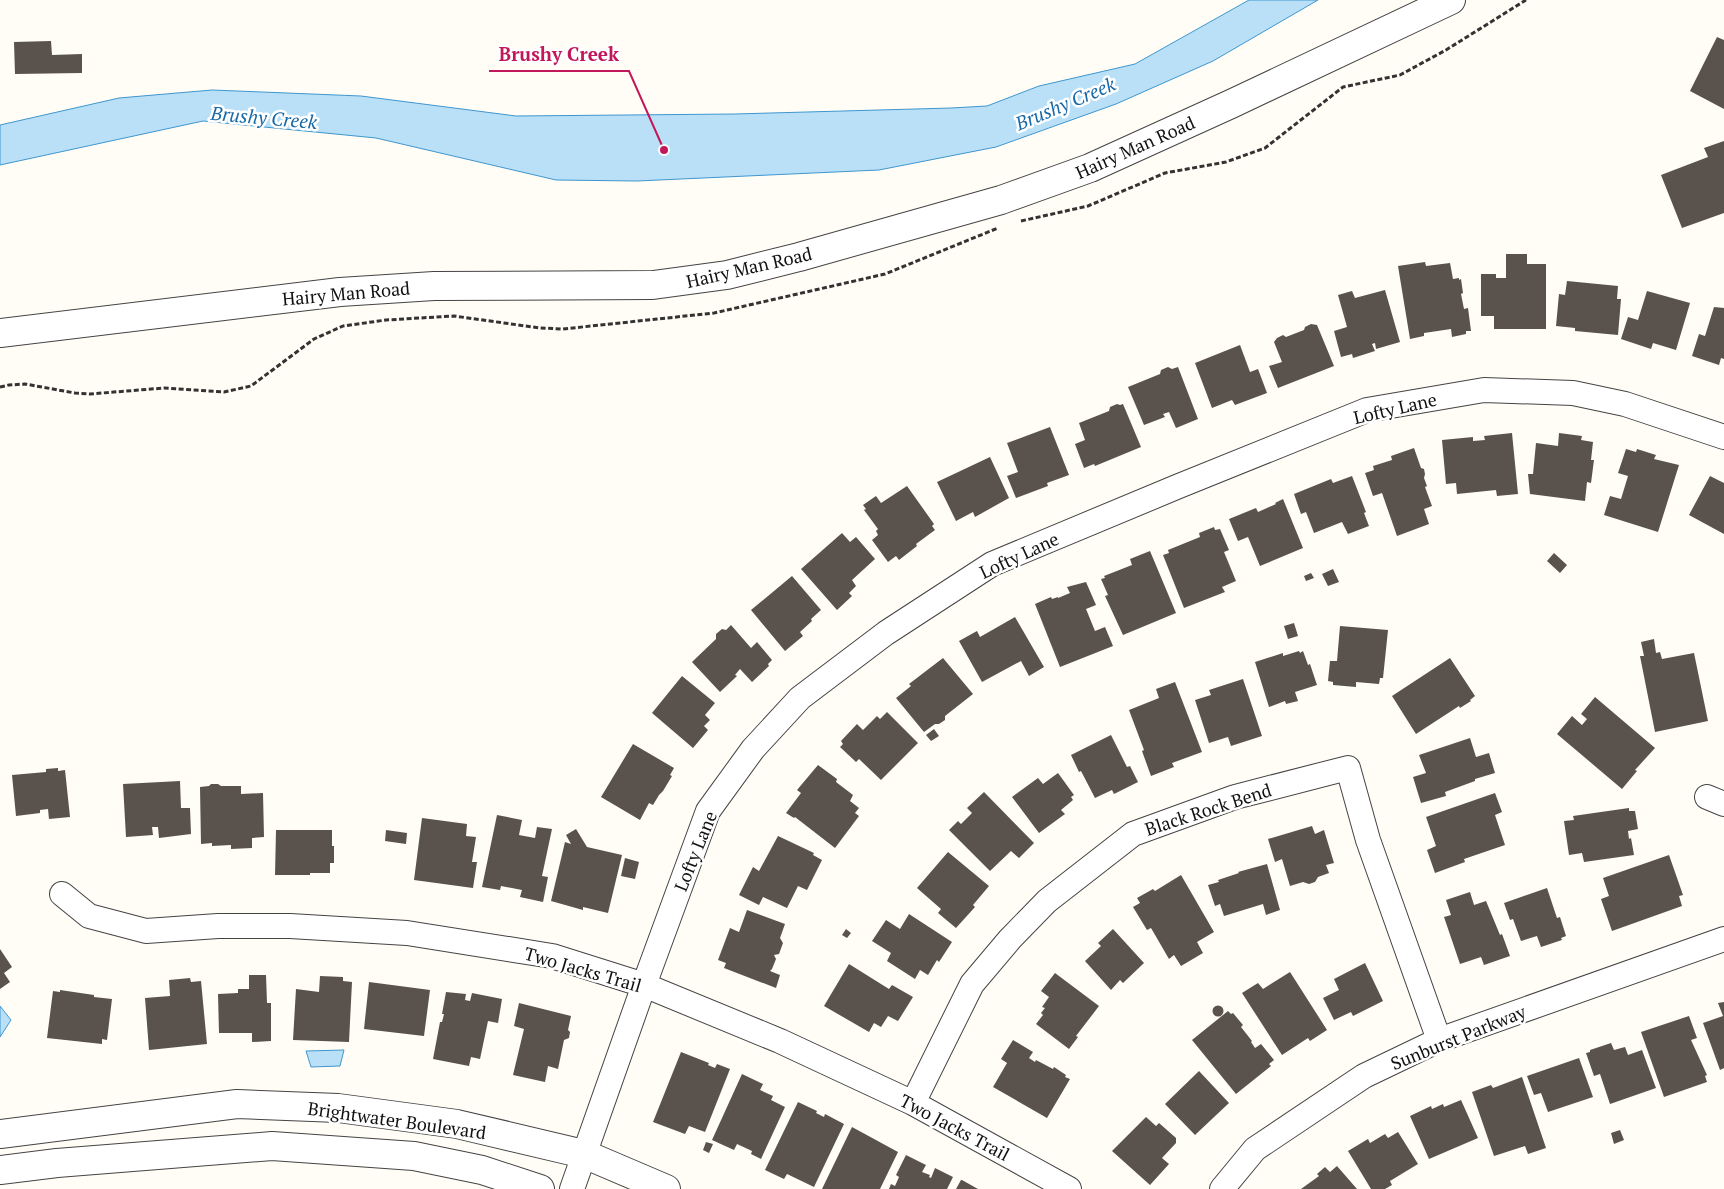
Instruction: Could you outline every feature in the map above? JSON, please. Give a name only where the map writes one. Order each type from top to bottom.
[{"type":"street","name":"Hairy Man Road","points":[[0,333],[340,292],[434,286],[653,285],[727,275],[1001,200],[1090,168],[1451,0]]},
{"type":"street","name":"Lofty Lane","points":[[572,1189],[708,811],[753,749],[800,698],[886,633],[992,564],[1366,410],[1484,390],[1573,393],[1625,404],[1724,437]]},
{"type":"street","name":"Black Rock Bend","points":[[913,1103],[972,984],[1010,939],[1047,901],[1133,834],[1236,797],[1348,768],[1368,840],[1439,1040]]},
{"type":"street","name":"Two Jacks Trail","points":[[62,894],[89,916],[146,931],[218,926],[290,926],[407,933],[552,956],[644,985],[780,1041],[913,1103],[1069,1189]]},
{"type":"street","name":"Sunburst Parkway","points":[[1222,1189],[1255,1149],[1364,1076],[1439,1040],[1724,939]]},
{"type":"street","name":"Brightwater Boulevard","points":[[0,1134],[237,1104],[338,1108],[456,1124],[584,1154],[666,1189]]},
{"type":"street","points":[[0,1120],[52,1127]]},
{"type":"street","name":"Brightwater Boulevard","points":[[0,1170],[57,1163],[272,1146],[414,1156],[482,1170],[540,1189]]},
{"type":"water","points":[[1249,0],[1318,0],[1213,61],[1116,104],[996,147],[879,170],[637,181],[556,180],[376,138],[203,121],[0,165],[0,125],[119,98],[212,90],[361,96],[516,116],[735,114],[987,106],[1039,86],[1135,64]]},
{"type":"water","points":[[0,1006],[11,1020],[0,1037]]},
{"type":"water","points":[[344,1050],[340,1066],[311,1067],[306,1051]]},
{"type":"building","points":[[1717,37],[1724,40],[1724,109],[1690,91]]},
{"type":"building","points":[[51,41],[52,55],[82,54],[82,73],[15,74],[14,42]]},
{"type":"building","points":[[1724,141],[1724,213],[1682,228],[1661,175],[1708,157],[1704,148]]},
{"type":"building","points":[[1506,254],[1527,254],[1527,264],[1546,264],[1546,329],[1494,329],[1494,316],[1481,316],[1481,274],[1496,274],[1496,278],[1506,278]]},
{"type":"building","points":[[1425,262],[1426,266],[1450,263],[1453,279],[1461,279],[1463,293],[1461,294],[1464,309],[1468,308],[1471,331],[1466,331],[1466,334],[1452,337],[1451,329],[1424,333],[1424,336],[1410,339],[1398,266]]},
{"type":"building","points":[[1567,281],[1618,286],[1617,299],[1621,299],[1618,335],[1575,331],[1575,328],[1556,326],[1559,294],[1565,295]]},
{"type":"building","points":[[1385,290],[1400,342],[1376,349],[1375,343],[1372,344],[1375,351],[1353,358],[1352,354],[1341,357],[1334,331],[1347,327],[1338,295],[1352,291],[1355,298]]},
{"type":"building","points":[[1647,291],[1690,303],[1676,350],[1653,343],[1651,349],[1621,339],[1628,317],[1638,320]]},
{"type":"building","points":[[1714,307],[1724,308],[1724,359],[1721,358],[1719,365],[1692,356],[1699,334],[1705,336]]},
{"type":"building","points":[[1311,324],[1317,325],[1334,366],[1278,388],[1269,366],[1282,362],[1274,342],[1283,335],[1286,337],[1304,330],[1305,327]]},
{"type":"building","points":[[1240,345],[1250,372],[1258,369],[1267,393],[1235,405],[1232,400],[1212,408],[1195,363]]},
{"type":"building","points":[[1168,367],[1172,369],[1178,367],[1198,419],[1176,428],[1169,412],[1163,414],[1165,417],[1144,425],[1128,387],[1160,374],[1161,370]]},
{"type":"building","points":[[1123,404],[1141,447],[1095,466],[1094,464],[1084,468],[1075,444],[1085,440],[1079,423],[1109,411],[1110,407]]},
{"type":"building","points":[[1050,427],[1069,475],[1047,483],[1048,486],[1016,498],[1007,476],[1018,472],[1007,443]]},
{"type":"building","points":[[1512,433],[1518,494],[1497,496],[1496,490],[1457,494],[1456,483],[1446,484],[1442,440],[1473,437],[1473,441],[1485,440],[1484,436]]},
{"type":"building","points":[[1559,433],[1582,436],[1581,440],[1593,442],[1591,460],[1594,460],[1591,483],[1587,482],[1585,501],[1530,494],[1528,474],[1533,474],[1536,443],[1558,446]]},
{"type":"building","points":[[1414,448],[1421,468],[1424,469],[1424,478],[1427,486],[1425,487],[1432,506],[1424,509],[1429,524],[1397,536],[1382,493],[1373,496],[1365,473],[1374,470],[1373,466],[1392,460],[1391,456]]},
{"type":"building","points":[[1626,449],[1636,452],[1637,449],[1656,455],[1654,459],[1679,465],[1658,532],[1604,515],[1610,496],[1621,499],[1628,476],[1618,473]]},
{"type":"building","points":[[990,457],[1009,498],[975,517],[973,512],[956,521],[937,482]]},
{"type":"building","points":[[1352,476],[1366,512],[1364,513],[1369,526],[1348,534],[1342,522],[1314,533],[1306,512],[1301,514],[1294,494],[1331,479],[1333,483]]},
{"type":"building","points":[[1710,476],[1724,483],[1724,534],[1689,515]]},
{"type":"building","points":[[907,486],[934,524],[932,526],[935,530],[899,560],[896,556],[888,562],[872,540],[878,535],[876,531],[878,529],[864,510],[866,509],[863,505],[876,496],[881,503]]},
{"type":"building","points":[[1283,499],[1303,548],[1260,566],[1248,537],[1238,541],[1229,519],[1256,508],[1258,512]]},
{"type":"building","points":[[1214,527],[1215,530],[1220,529],[1229,550],[1224,552],[1236,581],[1222,587],[1225,592],[1184,608],[1163,555],[1169,553],[1168,550],[1200,537],[1199,533]]},
{"type":"building","points":[[842,533],[850,542],[856,537],[875,559],[852,580],[856,586],[849,593],[852,596],[837,610],[801,569]]},
{"type":"building","points":[[1150,551],[1176,613],[1123,635],[1105,596],[1108,595],[1101,579],[1132,565],[1130,559]]},
{"type":"building","points":[[1554,553],[1567,565],[1560,573],[1547,561]]},
{"type":"building","points":[[1333,569],[1339,582],[1328,586],[1322,574]]},
{"type":"building","points":[[1311,573],[1314,578],[1306,581],[1304,576]]},
{"type":"building","points":[[792,576],[821,610],[800,632],[803,636],[785,651],[751,610]]},
{"type":"building","points":[[1086,582],[1096,605],[1086,609],[1095,631],[1105,627],[1113,646],[1060,667],[1035,604],[1051,597],[1052,599],[1058,598],[1070,593],[1067,587]]},
{"type":"building","points":[[1015,617],[1044,667],[1029,676],[1021,661],[982,682],[959,641],[977,631],[980,637]]},
{"type":"building","points":[[1294,623],[1298,636],[1288,639],[1284,626]]},
{"type":"building","points":[[731,625],[751,648],[757,642],[772,660],[768,664],[769,666],[752,682],[740,669],[735,675],[737,676],[720,692],[692,662],[716,639],[716,634],[722,629],[726,630]]},
{"type":"building","points":[[1340,626],[1388,630],[1383,678],[1380,678],[1379,684],[1356,682],[1356,687],[1333,685],[1333,682],[1328,681],[1330,661],[1337,661]]},
{"type":"building","points":[[1654,639],[1656,653],[1660,652],[1662,659],[1694,653],[1708,721],[1655,732],[1640,656],[1644,656],[1641,642]]},
{"type":"building","points":[[1299,651],[1300,653],[1303,651],[1308,665],[1310,664],[1317,685],[1295,692],[1298,701],[1286,704],[1285,701],[1269,707],[1255,662],[1283,653],[1283,656]]},
{"type":"building","points":[[943,658],[973,694],[945,716],[945,720],[924,732],[896,698],[911,686],[909,684]]},
{"type":"building","points":[[1450,658],[1475,696],[1471,701],[1460,708],[1459,706],[1416,734],[1392,696]]},
{"type":"building","points":[[682,676],[715,703],[705,715],[710,720],[704,726],[708,730],[693,748],[652,713]]},
{"type":"building","points":[[1243,679],[1262,736],[1231,746],[1228,737],[1209,743],[1195,700],[1211,695],[1209,690]]},
{"type":"building","points":[[1175,682],[1202,752],[1172,763],[1174,767],[1151,776],[1142,751],[1144,750],[1129,710],[1159,698],[1156,689]]},
{"type":"building","points":[[1595,697],[1655,748],[1635,770],[1637,771],[1622,789],[1557,734],[1572,716],[1582,725],[1587,719],[1581,714]]},
{"type":"building","points":[[887,712],[918,743],[881,780],[859,759],[856,762],[840,747],[843,744],[841,741],[857,724],[863,730],[877,716],[880,719]]},
{"type":"building","points":[[934,729],[939,736],[931,741],[926,735]]},
{"type":"building","points":[[1111,735],[1127,767],[1130,766],[1138,782],[1114,794],[1112,790],[1095,798],[1071,755]]},
{"type":"building","points":[[1470,738],[1476,757],[1489,753],[1495,773],[1445,792],[1446,796],[1421,803],[1413,777],[1426,773],[1419,755]]},
{"type":"building","points":[[633,744],[674,768],[670,775],[672,776],[663,791],[653,805],[649,803],[640,820],[601,797]]},
{"type":"building","points":[[818,765],[837,779],[836,782],[853,795],[850,801],[859,808],[855,813],[859,816],[835,848],[795,817],[786,813],[801,793],[797,790]]},
{"type":"building","points":[[58,768],[58,771],[65,770],[70,817],[49,819],[48,809],[40,810],[40,813],[16,816],[12,775],[46,772],[46,769]]},
{"type":"building","points":[[1058,773],[1074,795],[1071,797],[1073,800],[1061,810],[1065,814],[1039,833],[1012,797],[1038,778],[1043,784]]},
{"type":"building","points":[[180,781],[181,808],[190,808],[191,834],[159,838],[158,827],[152,827],[153,835],[126,837],[123,784]]},
{"type":"building","points":[[211,784],[241,786],[241,794],[263,793],[264,837],[252,838],[252,848],[231,849],[231,845],[212,846],[212,843],[201,844],[200,787]]},
{"type":"building","points":[[984,792],[1034,843],[1019,858],[1011,851],[990,871],[949,830],[958,821],[961,824],[972,813],[967,808]]},
{"type":"building","points":[[1495,793],[1502,812],[1495,815],[1505,845],[1464,859],[1465,862],[1435,873],[1427,850],[1436,846],[1426,817]]},
{"type":"building","points":[[1629,808],[1629,811],[1635,811],[1638,829],[1628,831],[1634,855],[1584,862],[1582,853],[1569,855],[1564,821],[1574,820],[1573,816]]},
{"type":"building","points":[[497,815],[522,820],[519,835],[535,838],[537,827],[552,829],[542,876],[548,877],[543,902],[520,897],[522,890],[501,886],[500,890],[482,887]]},
{"type":"building","points":[[422,818],[467,824],[466,836],[476,837],[472,862],[477,862],[473,888],[414,880]]},
{"type":"building","points":[[1312,826],[1315,834],[1324,830],[1334,863],[1326,865],[1329,873],[1318,877],[1315,882],[1309,884],[1303,882],[1290,886],[1282,859],[1275,862],[1268,839]]},
{"type":"building","points":[[576,829],[587,847],[622,855],[608,913],[583,907],[583,910],[551,901],[565,842],[571,844],[566,835]]},
{"type":"building","points":[[276,830],[332,830],[334,863],[330,863],[330,873],[275,875]]},
{"type":"building","points":[[386,830],[407,833],[406,844],[385,841]]},
{"type":"building","points":[[778,836],[814,853],[813,855],[822,860],[807,890],[798,886],[787,908],[763,897],[759,905],[739,895],[753,867],[759,871]]},
{"type":"building","points":[[948,852],[989,886],[973,905],[975,907],[956,928],[938,913],[941,909],[917,888]]},
{"type":"building","points":[[1669,855],[1683,895],[1679,896],[1682,906],[1612,931],[1601,899],[1609,896],[1603,878]]},
{"type":"building","points":[[625,858],[639,862],[635,879],[621,876]]},
{"type":"building","points":[[1267,864],[1280,910],[1266,915],[1263,904],[1224,916],[1220,904],[1215,906],[1208,885],[1219,882],[1218,880],[1238,872]]},
{"type":"building","points":[[1181,875],[1214,932],[1197,942],[1203,953],[1181,966],[1174,955],[1169,959],[1151,928],[1147,930],[1133,907],[1140,903],[1137,898],[1153,889],[1155,891]]},
{"type":"building","points":[[1547,888],[1557,918],[1560,917],[1566,936],[1561,938],[1562,940],[1541,947],[1537,936],[1521,941],[1513,919],[1510,920],[1504,903]]},
{"type":"building","points":[[1470,892],[1474,905],[1486,901],[1510,956],[1484,965],[1481,957],[1460,964],[1444,917],[1451,915],[1446,900]]},
{"type":"building","points":[[747,910],[785,924],[780,938],[783,943],[779,954],[774,955],[776,959],[770,971],[780,975],[776,988],[724,968],[726,963],[718,960],[730,928],[739,932]]},
{"type":"building","points":[[909,914],[952,942],[939,962],[937,960],[928,975],[920,970],[915,979],[887,961],[891,953],[872,941],[886,920],[900,929]]},
{"type":"building","points":[[846,929],[851,933],[847,938],[842,935]]},
{"type":"building","points":[[1113,929],[1144,963],[1123,983],[1120,980],[1111,990],[1085,961],[1101,946],[1098,943]]},
{"type":"building","points":[[0,949],[12,967],[4,973],[10,982],[0,989]]},
{"type":"building","points":[[1365,963],[1383,1001],[1353,1016],[1351,1012],[1334,1020],[1323,998],[1339,990],[1334,979]]},
{"type":"building","points":[[849,964],[889,989],[892,985],[913,997],[898,1021],[888,1016],[881,1027],[874,1023],[869,1032],[824,1006]]},
{"type":"building","points":[[1290,972],[1327,1030],[1310,1041],[1308,1038],[1282,1055],[1242,993],[1258,983],[1263,989]]},
{"type":"building","points":[[1055,973],[1099,1006],[1076,1036],[1078,1037],[1069,1049],[1036,1024],[1043,1015],[1041,1013],[1045,1008],[1042,1007],[1049,997],[1041,991]]},
{"type":"building","points":[[249,975],[266,975],[267,1003],[271,1003],[271,1041],[252,1042],[252,1033],[219,1033],[218,994],[238,993],[238,989],[249,989]]},
{"type":"building","points":[[320,976],[343,977],[343,981],[352,982],[349,1042],[293,1040],[296,989],[319,992]]},
{"type":"building","points":[[190,978],[191,982],[201,981],[207,1044],[149,1050],[145,998],[170,996],[169,980]]},
{"type":"building","points":[[369,982],[430,990],[424,1036],[364,1029]]},
{"type":"building","points":[[60,990],[112,999],[107,1040],[102,1039],[102,1044],[47,1038],[53,991],[60,992]]},
{"type":"building","points":[[446,992],[466,994],[465,1000],[470,1001],[472,993],[502,999],[498,1023],[488,1021],[480,1059],[471,1057],[469,1066],[433,1059],[440,1022],[442,1022],[444,1014],[442,1014]]},
{"type":"building","points":[[1724,1002],[1724,1068],[1720,1070],[1703,1023],[1723,1016],[1718,1003]]},
{"type":"building","points":[[519,1003],[571,1016],[568,1030],[570,1032],[569,1038],[564,1040],[558,1069],[548,1066],[545,1082],[513,1075],[524,1029],[514,1026]]},
{"type":"building","points":[[1216,1006],[1220,1006],[1223,1011],[1222,1015],[1216,1016],[1213,1013],[1213,1009]]},
{"type":"building","points":[[1228,1011],[1231,1014],[1233,1013],[1243,1025],[1241,1027],[1255,1048],[1261,1044],[1274,1060],[1269,1064],[1271,1066],[1236,1094],[1192,1040]]},
{"type":"building","points":[[1689,1016],[1697,1038],[1691,1040],[1707,1075],[1705,1076],[1707,1082],[1664,1097],[1641,1032]]},
{"type":"building","points":[[1013,1040],[1033,1052],[1029,1058],[1053,1069],[1054,1067],[1070,1079],[1047,1118],[993,1087],[1007,1063],[1001,1059]]},
{"type":"building","points":[[1611,1043],[1614,1050],[1625,1047],[1628,1055],[1642,1050],[1656,1088],[1610,1104],[1600,1074],[1594,1076],[1586,1053]]},
{"type":"building","points":[[681,1052],[709,1063],[708,1065],[715,1068],[717,1064],[730,1069],[705,1132],[689,1126],[685,1134],[653,1122]]},
{"type":"building","points":[[1579,1058],[1593,1097],[1548,1112],[1541,1093],[1534,1095],[1527,1076]]},
{"type":"building","points":[[1199,1071],[1229,1103],[1195,1135],[1165,1104]]},
{"type":"building","points":[[742,1074],[763,1084],[760,1090],[773,1096],[771,1100],[785,1107],[761,1159],[751,1154],[752,1151],[737,1144],[734,1150],[712,1140]]},
{"type":"building","points":[[1522,1077],[1546,1148],[1528,1154],[1525,1146],[1494,1156],[1472,1092],[1491,1085],[1493,1088]]},
{"type":"building","points":[[1461,1100],[1478,1138],[1429,1159],[1410,1116],[1431,1106],[1432,1109],[1443,1104],[1444,1107]]},
{"type":"building","points":[[798,1102],[817,1111],[816,1113],[824,1117],[825,1114],[844,1124],[814,1187],[787,1174],[784,1179],[765,1170]]},
{"type":"building","points":[[1146,1117],[1156,1126],[1159,1123],[1176,1138],[1176,1143],[1162,1158],[1169,1164],[1150,1185],[1112,1151]]},
{"type":"building","points":[[852,1127],[898,1152],[880,1189],[822,1189]]},
{"type":"building","points":[[1620,1130],[1624,1140],[1614,1144],[1611,1133]]},
{"type":"building","points":[[1398,1132],[1418,1164],[1390,1181],[1392,1185],[1385,1189],[1371,1189],[1348,1151],[1368,1139],[1370,1143],[1385,1134],[1388,1138]]},
{"type":"building","points":[[706,1142],[713,1144],[709,1153],[703,1150]]},
{"type":"building","points":[[906,1155],[926,1165],[922,1172],[930,1175],[929,1177],[931,1178],[935,1168],[953,1177],[947,1189],[889,1189],[891,1184],[895,1186],[899,1177],[896,1175]]},
{"type":"building","points":[[1337,1166],[1357,1189],[1301,1189],[1319,1176],[1317,1174],[1325,1167],[1330,1172]]},
{"type":"building","points":[[962,1180],[978,1189],[956,1189]]},
{"type":"place","name":"Brushy Creek","points":[[664,150]]}]
